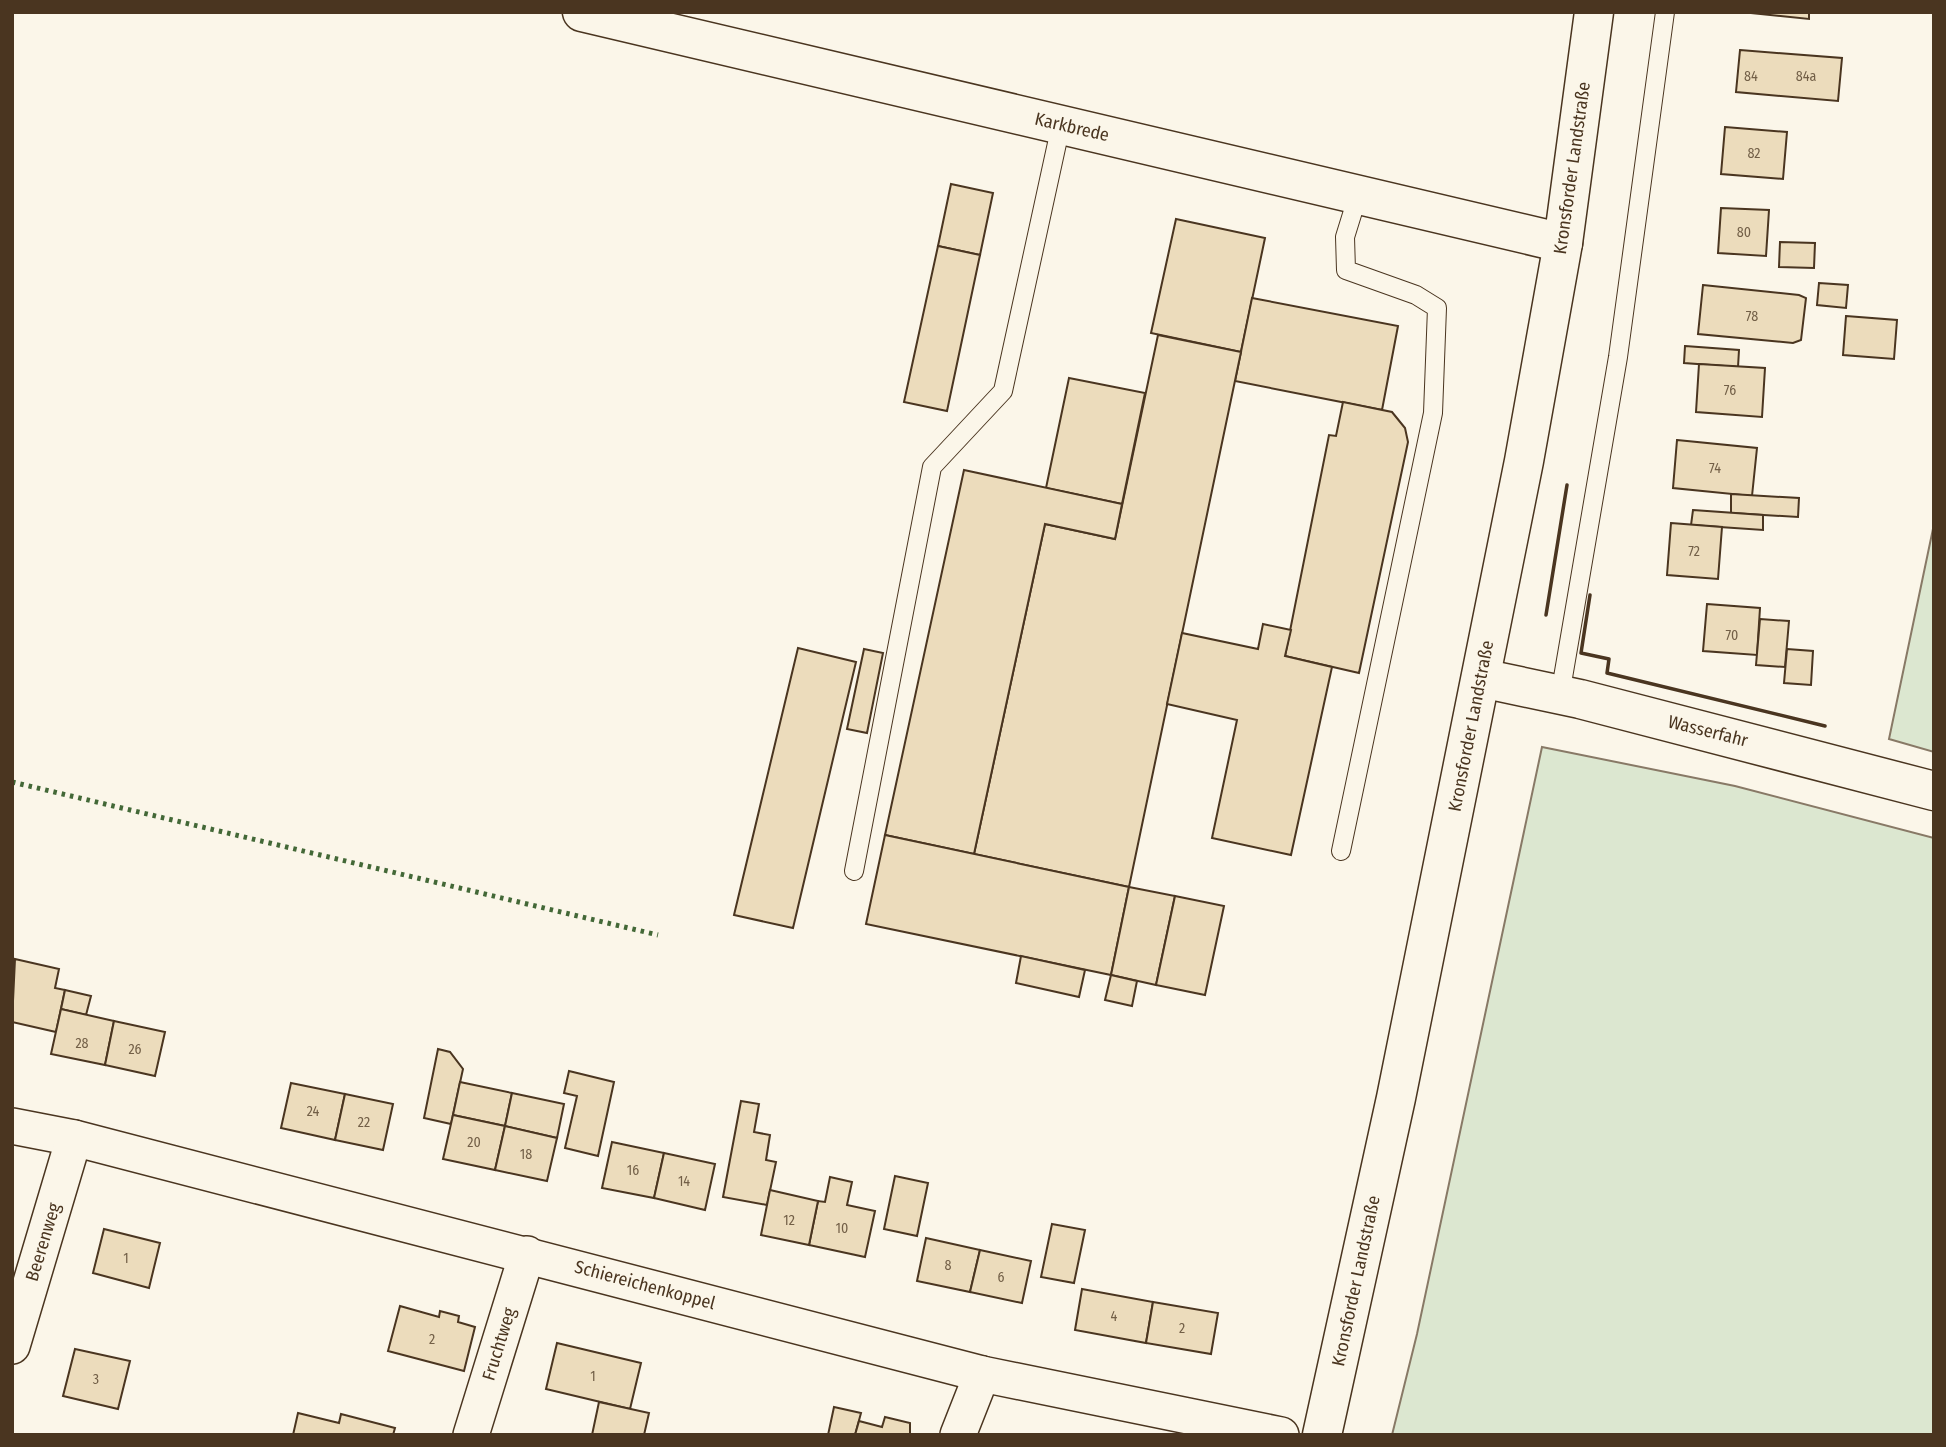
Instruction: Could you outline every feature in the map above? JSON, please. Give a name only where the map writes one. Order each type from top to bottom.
[{"type":"street","name":"Karkbrede","points":[[582,12],[1563,243]]},
{"type":"street","name":"Kronsforder Landstraße","points":[[1322,1435],[1396,1098],[1481,678],[1563,243],[1594,12]]},
{"type":"street","name":"Wasserfahr","points":[[1481,678],[1560,695],[1934,791]]},
{"type":"street","name":"Schiereichenkoppel","points":[[12,1126],[74,1138],[982,1374],[1223,1428],[1281,1435]]},
{"type":"street","name":"Beerenweg","points":[[12,1346],[74,1138]]},
{"type":"street","name":"Fruchtweg","points":[[471,1435],[527,1254]]},
{"type":"street","points":[[958,1435],[982,1374]]},
{"type":"lane","points":[[1560,695],[1618,356],[1665,12]]},
{"type":"lane","points":[[854,871],[932,467],[1003,391],[1061,125]]},
{"type":"lane","points":[[1341,851],[1433,413],[1437,309],[1416,295],[1346,270],[1345,237],[1358,195]]},
{"type":"green space","points":[[1934,524],[1934,752],[1889,739]]},
{"type":"green space","points":[[1542,747],[1735,786],[1934,838],[1934,1435],[1392,1435],[1417,1334]]},
{"type":"building","points":[[1741,12],[1809,12],[1809,19]]},
{"type":"building","points":[[1740,50],[1842,58],[1838,101],[1736,92]]},
{"type":"building","points":[[1725,127],[1787,132],[1783,179],[1721,174]]},
{"type":"building","points":[[951,184],[993,193],[980,255],[938,246]]},
{"type":"building","points":[[1721,208],[1769,210],[1766,256],[1718,253]]},
{"type":"building","points":[[1176,219],[1265,238],[1241,352],[1151,333]]},
{"type":"building","points":[[1780,242],[1815,243],[1814,268],[1779,267]]},
{"type":"building","points":[[938,246],[980,255],[947,411],[904,402]]},
{"type":"building","points":[[1819,283],[1848,285],[1846,308],[1817,305]]},
{"type":"building","points":[[1703,285],[1806,298],[1801,340],[1793,343],[1698,334]]},
{"type":"building","points":[[1252,298],[1398,326],[1382,410],[1235,381]]},
{"type":"building","points":[[1846,316],[1897,320],[1894,359],[1843,355]]},
{"type":"building","points":[[1158,335],[1241,352],[1129,887],[974,854],[1045,524],[1115,539]]},
{"type":"building","points":[[1685,346],[1739,350],[1738,367],[1684,363]]},
{"type":"building","points":[[1699,364],[1765,368],[1762,417],[1696,412]]},
{"type":"building","points":[[1069,378],[1145,393],[1122,504],[1046,488]]},
{"type":"building","points":[[1343,402],[1392,412],[1405,428],[1408,442],[1359,673],[1285,656],[1329,435],[1336,436]]},
{"type":"building","points":[[1677,440],[1757,448],[1752,496],[1673,488]]},
{"type":"building","points":[[964,470],[1122,504],[1115,539],[1045,524],[974,854],[885,835]]},
{"type":"building","points":[[1731,494],[1799,498],[1798,517],[1731,513]]},
{"type":"building","points":[[1693,510],[1763,515],[1763,530],[1691,525]]},
{"type":"building","points":[[1671,523],[1722,527],[1718,579],[1667,575]]},
{"type":"building","points":[[1707,604],[1760,608],[1757,655],[1703,651]]},
{"type":"building","points":[[1760,619],[1789,621],[1785,667],[1756,665]]},
{"type":"building","points":[[1263,624],[1291,630],[1285,656],[1332,667],[1291,855],[1212,838],[1237,720],[1167,704],[1182,633],[1258,649]]},
{"type":"building","points":[[798,648],[856,662],[793,928],[734,915]]},
{"type":"building","points":[[864,649],[883,653],[867,733],[847,729]]},
{"type":"building","points":[[1787,649],[1813,651],[1811,685],[1784,683]]},
{"type":"building","points":[[885,835],[1129,887],[1111,975],[866,924]]},
{"type":"building","points":[[1129,887],[1175,896],[1156,985],[1111,975]]},
{"type":"building","points":[[1175,896],[1224,906],[1205,995],[1156,985]]},
{"type":"building","points":[[1021,956],[1085,970],[1079,997],[1016,983]]},
{"type":"building","points":[[15,959],[59,969],[55,988],[65,990],[56,1032],[12,1022]]},
{"type":"building","points":[[1111,975],[1137,981],[1132,1006],[1105,1000]]},
{"type":"building","points":[[65,990],[91,996],[86,1015],[61,1009]]},
{"type":"building","points":[[61,1009],[114,1021],[105,1065],[51,1054]]},
{"type":"building","points":[[114,1021],[165,1032],[155,1076],[105,1065]]},
{"type":"building","points":[[438,1049],[450,1052],[463,1069],[451,1124],[424,1118]]},
{"type":"building","points":[[569,1071],[614,1082],[598,1156],[565,1148],[577,1096],[564,1093]]},
{"type":"building","points":[[460,1082],[512,1093],[505,1126],[453,1115]]},
{"type":"building","points":[[291,1083],[345,1094],[335,1140],[281,1128]]},
{"type":"building","points":[[512,1093],[564,1104],[557,1138],[505,1126]]},
{"type":"building","points":[[345,1094],[393,1104],[383,1150],[335,1140]]},
{"type":"building","points":[[741,1101],[759,1104],[754,1132],[770,1135],[766,1160],[776,1162],[767,1205],[723,1197]]},
{"type":"building","points":[[453,1115],[505,1126],[495,1170],[443,1159]]},
{"type":"building","points":[[505,1126],[557,1138],[547,1181],[495,1170]]},
{"type":"building","points":[[612,1142],[664,1153],[654,1198],[602,1188]]},
{"type":"building","points":[[664,1153],[715,1164],[705,1210],[654,1198]]},
{"type":"building","points":[[895,1176],[928,1183],[917,1236],[884,1229]]},
{"type":"building","points":[[830,1177],[852,1182],[847,1205],[875,1211],[865,1257],[809,1245],[818,1201],[825,1202]]},
{"type":"building","points":[[770,1190],[818,1201],[809,1245],[761,1235]]},
{"type":"building","points":[[1052,1224],[1085,1230],[1074,1283],[1041,1277]]},
{"type":"building","points":[[104,1229],[160,1243],[149,1288],[93,1273]]},
{"type":"building","points":[[926,1238],[980,1250],[970,1292],[917,1281]]},
{"type":"building","points":[[980,1250],[1031,1261],[1022,1303],[970,1292]]},
{"type":"building","points":[[1082,1289],[1153,1302],[1146,1343],[1075,1330]]},
{"type":"building","points":[[1153,1302],[1218,1313],[1211,1354],[1146,1343]]},
{"type":"building","points":[[400,1306],[439,1317],[440,1311],[459,1316],[458,1322],[475,1327],[464,1371],[388,1351]]},
{"type":"building","points":[[557,1343],[641,1363],[630,1409],[546,1389]]},
{"type":"building","points":[[75,1349],[130,1361],[118,1409],[63,1396]]},
{"type":"building","points":[[599,1402],[649,1413],[644,1435],[592,1435]]},
{"type":"building","points":[[834,1407],[861,1413],[855,1435],[828,1435]]},
{"type":"building","points":[[298,1413],[339,1423],[341,1414],[395,1428],[393,1435],[293,1435]]},
{"type":"building","points":[[885,1417],[910,1423],[910,1435],[855,1435],[859,1421],[882,1427]]},
{"type":"hedge","points":[[12,782],[658,935]]},
{"type":"wall","points":[[1546,615],[1567,485]]},
{"type":"wall","points":[[1590,595],[1581,653],[1609,659],[1607,673],[1825,726]]}]
